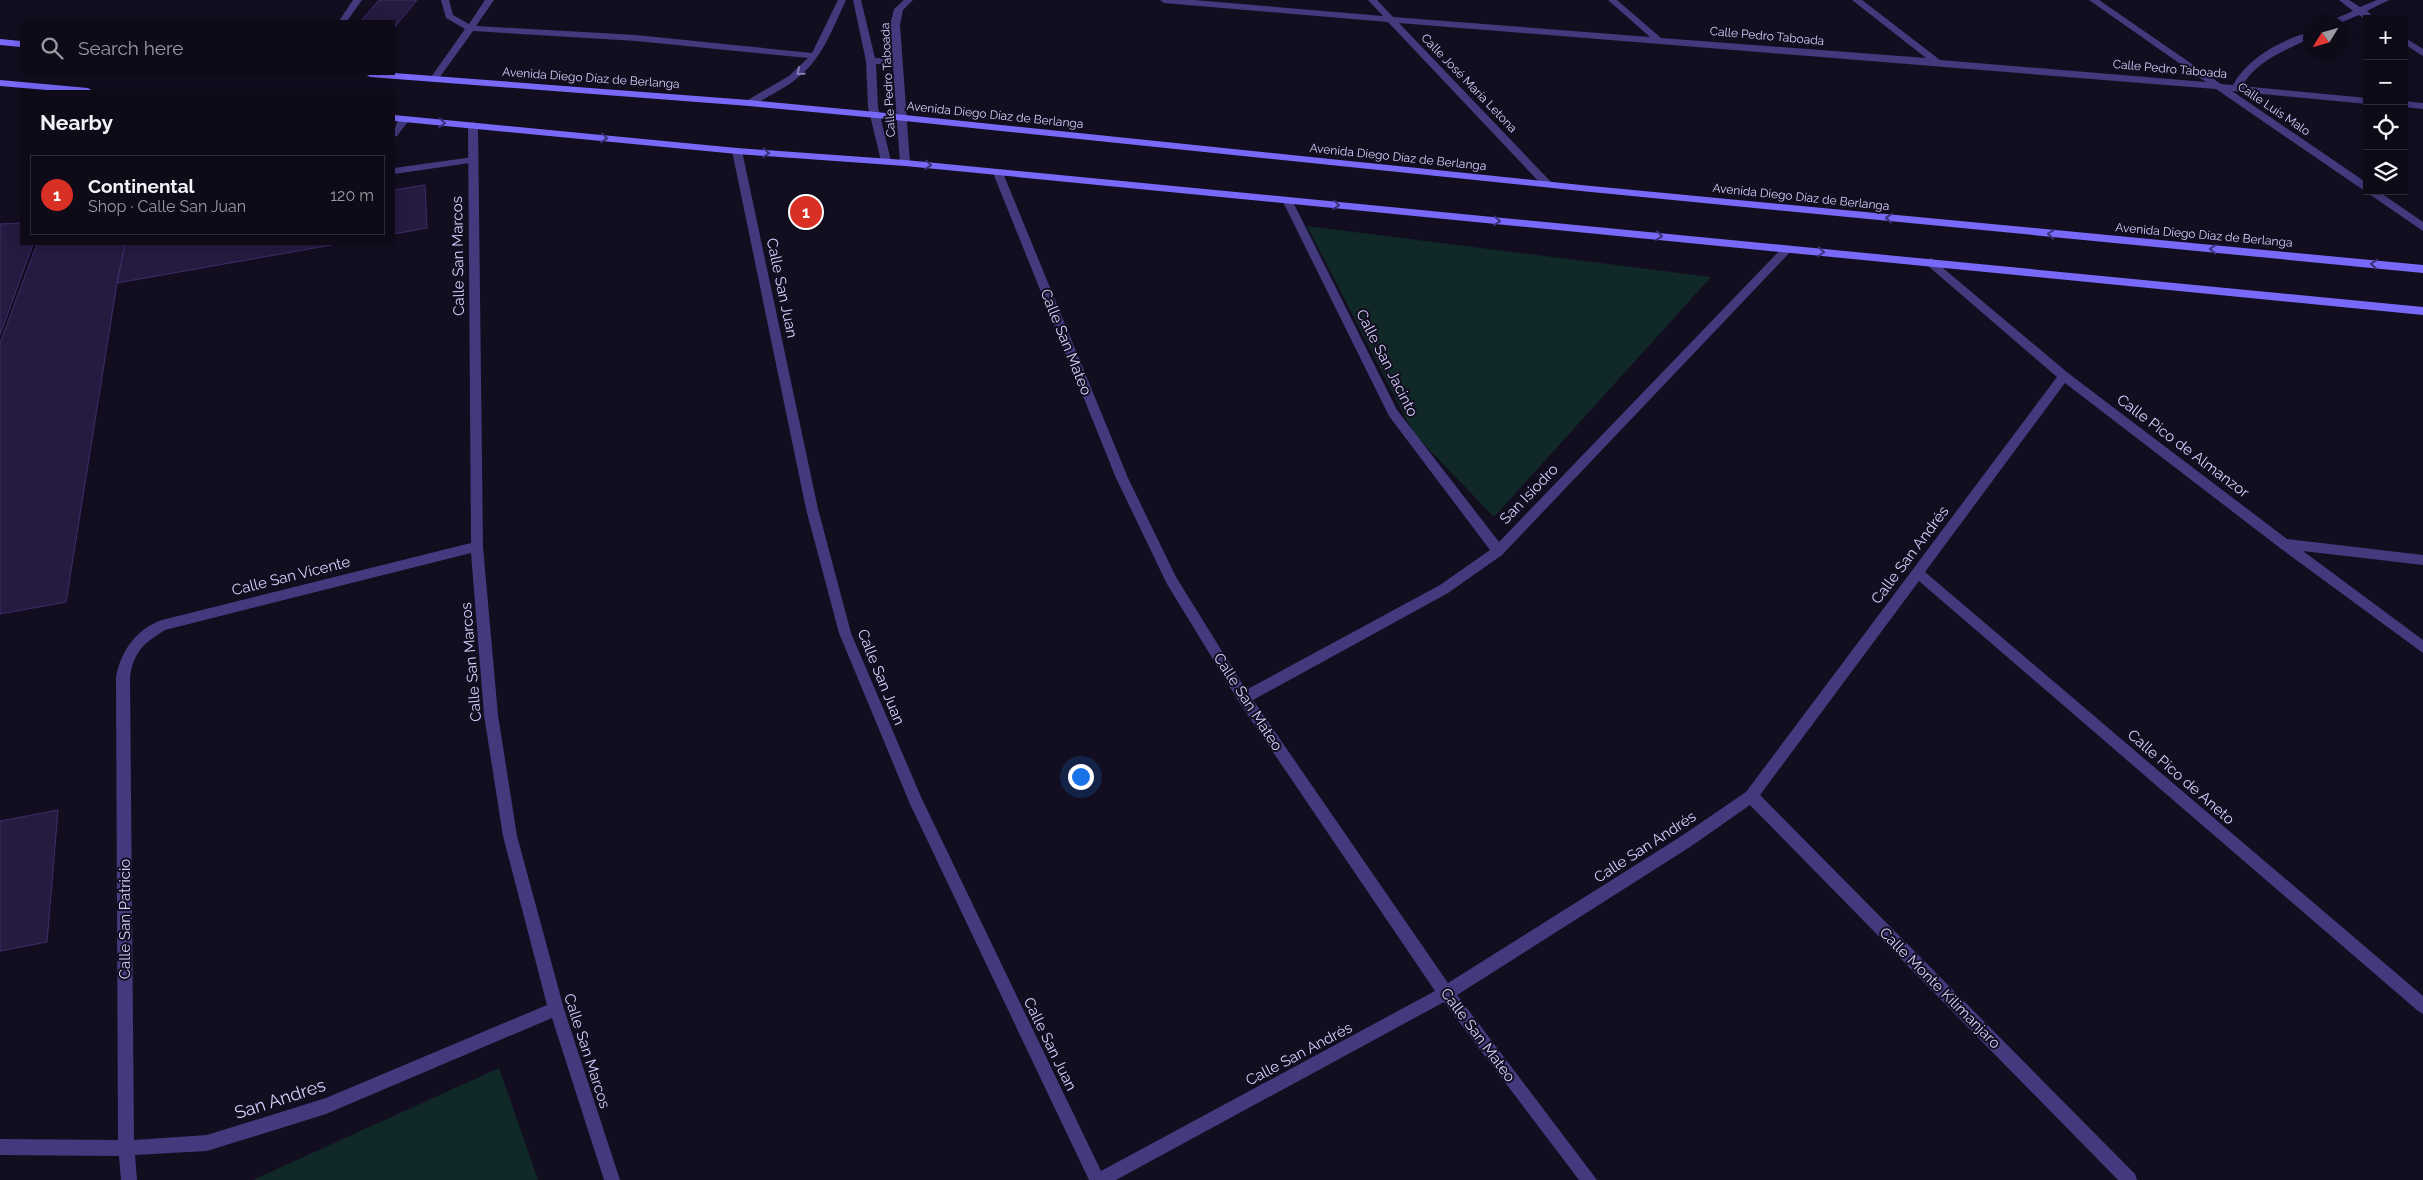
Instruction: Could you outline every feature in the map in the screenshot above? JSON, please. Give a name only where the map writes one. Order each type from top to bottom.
[{"type":"main road","points":[[0,42],[20,44]]},
{"type":"main road","name":"Avenida Diego Díaz de Berlanga","points":[[383,75],[749,103],[876,115],[1547,184],[2423,269]]},
{"type":"main road","points":[[0,82],[78,90]]},
{"type":"main road","points":[[395,118],[737,151],[886,161],[2423,311]]},
{"type":"street","points":[[344,20],[358,0]]},
{"type":"street","points":[[446,0],[449,16],[469,28],[636,38],[814,56]]},
{"type":"street","points":[[434,79],[490,0]]},
{"type":"street","points":[[749,103],[792,79],[806,67],[814,56],[842,0]]},
{"type":"street","points":[[857,0],[871,60],[873,107],[886,161]]},
{"type":"street","name":"Calle Pedro Taboada","points":[[905,163],[895,25],[899,9],[909,0]]},
{"type":"street","name":"Calle Pedro Taboada","points":[[1164,0],[1392,21],[1657,39],[2216,85],[2363,100]]},
{"type":"street","name":"Calle José María Letona","points":[[1372,0],[1547,184]]},
{"type":"street","points":[[1612,0],[1657,39]]},
{"type":"street","points":[[1856,0],[1938,63]]},
{"type":"street","name":"Calle Luis Malo","points":[[2093,0],[2363,185]]},
{"type":"street","points":[[2343,0],[2366,15]]},
{"type":"street","points":[[2348,15],[2385,0]]},
{"type":"street","points":[[2237,87],[2247,70],[2258,61],[2303,38]]},
{"type":"street","points":[[2408,43],[2423,52]]},
{"type":"street","points":[[871,60],[898,62]]},
{"type":"street","points":[[2408,104],[2423,106]]},
{"type":"street","points":[[395,133],[405,119]]},
{"type":"street","name":"Calle San Marcos","points":[[473,125],[477,547],[491,715],[510,836],[556,1009],[612,1180]]},
{"type":"street","name":"Calle San Juan","points":[[737,151],[812,509],[845,633],[915,800],[1098,1180]]},
{"type":"street","points":[[395,171],[473,160]]},
{"type":"street","name":"Calle San Mateo","points":[[998,173],[1122,478],[1171,580],[1244,698],[1446,993],[1589,1180]]},
{"type":"street","points":[[2377,195],[2423,227]]},
{"type":"street","name":"Calle San Jacinto","points":[[1287,200],[1393,413],[1498,551]]},
{"type":"street","name":"San Isiodro","points":[[1244,698],[1444,589],[1498,551],[1788,249]]},
{"type":"street","name":"Calle Pico de Almanzor","points":[[1931,262],[2064,376],[2284,544],[2423,647]]},
{"type":"street","name":"Calle San Andrés","points":[[1098,1180],[1446,993],[1685,842],[1751,796],[2064,376]]},
{"type":"street","points":[[2284,544],[2423,560]]},
{"type":"street","name":"Calle San Vicente","points":[[126,658],[132,647],[145,635],[162,625],[477,547]]},
{"type":"street","name":"Calle Pico de Aneto","points":[[1917,572],[2423,1006]]},
{"type":"street","name":"Calle San Patricio","points":[[126,658],[123,687],[126,1148],[128,1180]]},
{"type":"street","name":"Calle Monte Kilimanjaro","points":[[1751,796],[2130,1180]]},
{"type":"street","name":"San Andres","points":[[0,1147],[126,1148],[207,1143],[326,1106],[556,1009]]},
{"type":"green space","points":[[1307,226],[1711,277],[1494,517],[1414,434]]},
{"type":"green space","points":[[499,1068],[538,1180],[253,1180]]},
{"type":"building","points":[[379,0],[417,0],[395,27],[395,20],[362,20]]},
{"type":"building","points":[[425,185],[427,228],[395,234],[395,190]]},
{"type":"building","points":[[20,223],[20,245],[33,245],[0,335],[0,224]]},
{"type":"building","points":[[37,245],[125,245],[117,283],[66,602],[0,614],[0,343]]},
{"type":"building","points":[[125,245],[331,245],[117,283]]},
{"type":"building","points":[[58,810],[47,942],[0,951],[0,821]]},
{"type":"place","name":"Continental","points":[[806,212]]}]
